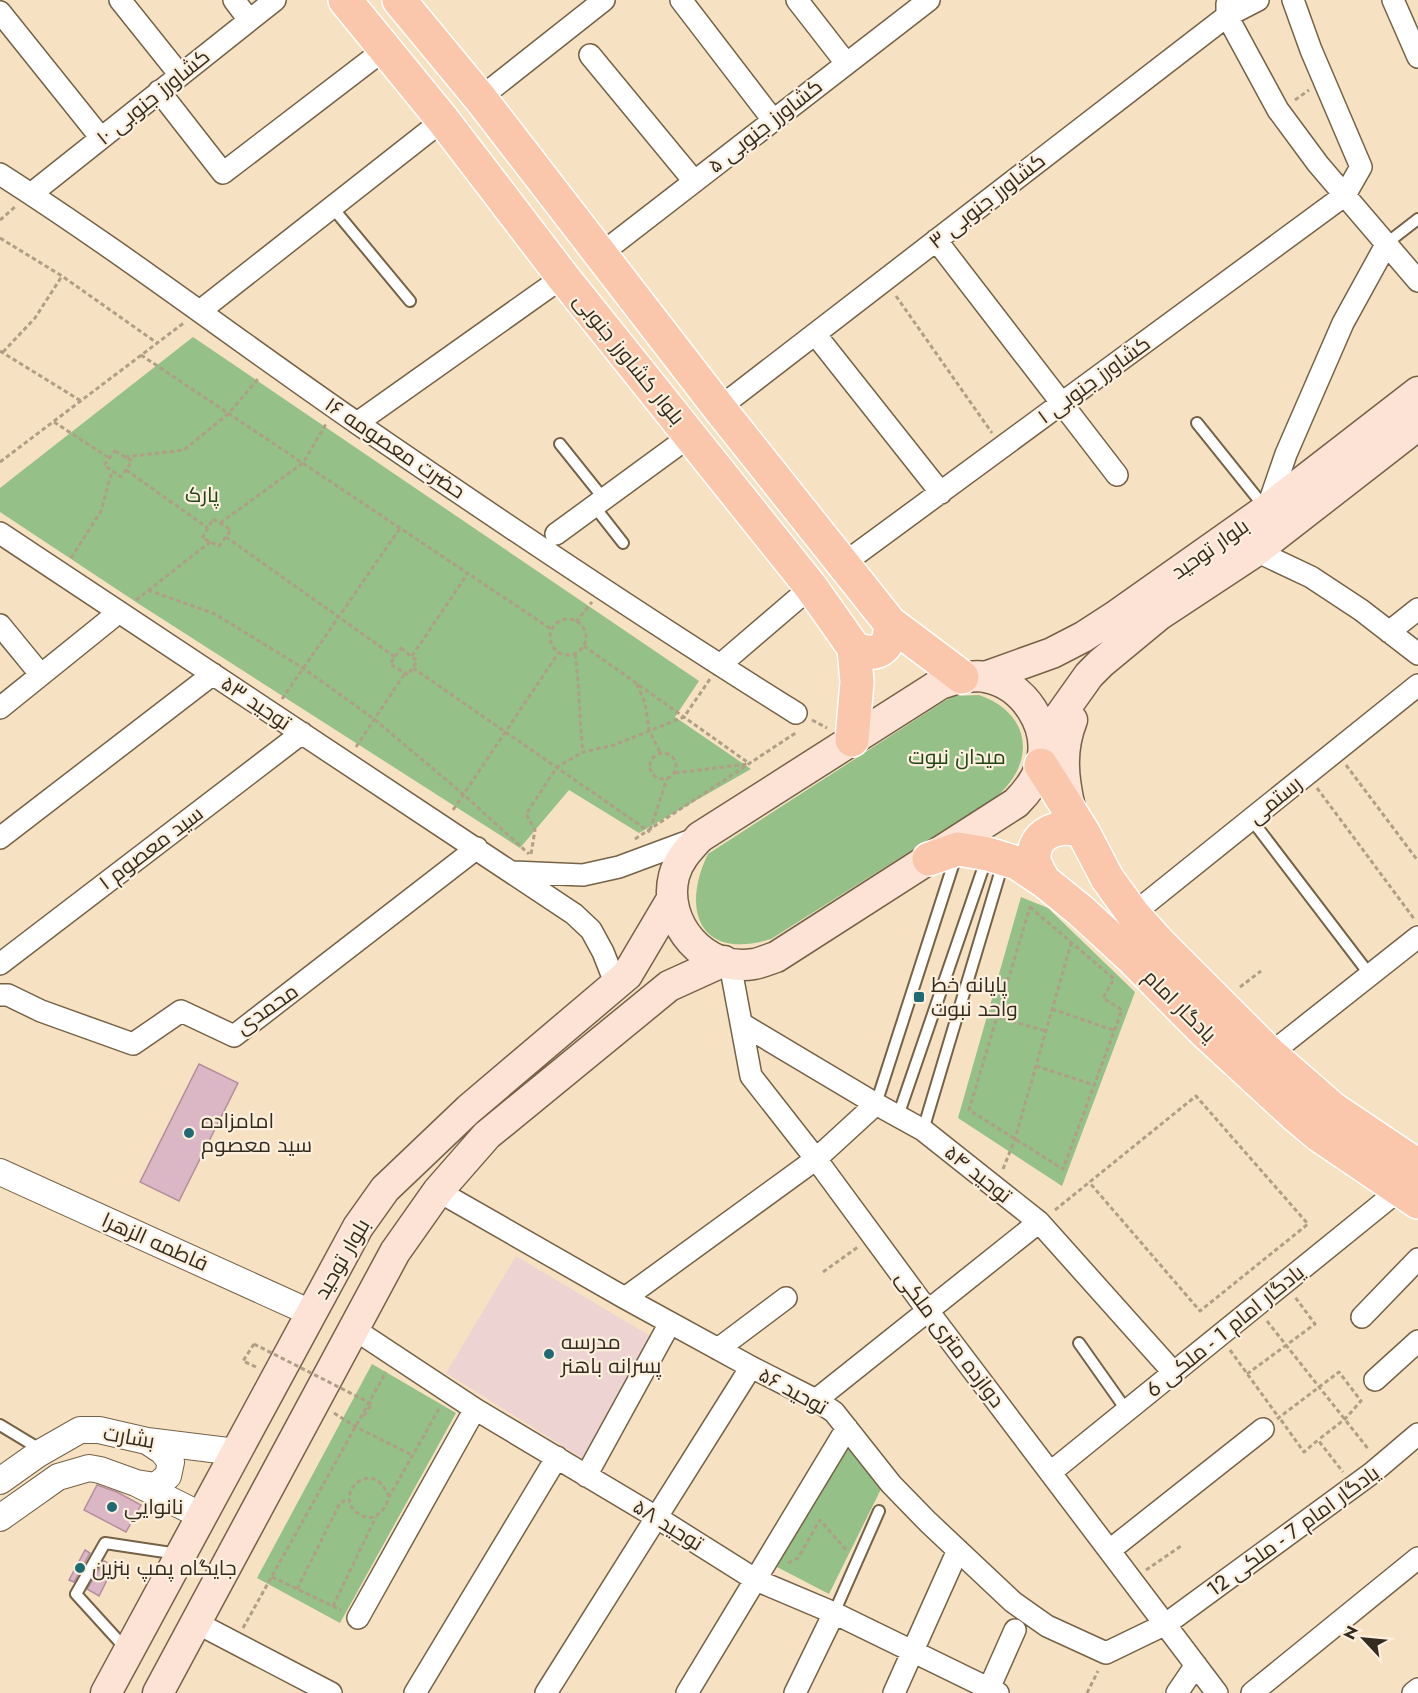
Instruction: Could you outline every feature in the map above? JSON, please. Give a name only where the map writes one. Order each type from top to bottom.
[{"type":"main road","name":"بلوار کشاورز جنوبی","points":[[345,0],[443,120],[563,277],[811,587],[854,648]]},
{"type":"main road","name":"بلوار کشاورز جنوبی","points":[[399,0],[480,98],[602,253],[719,408],[890,623],[974,677]]},
{"type":"main road","name":"بلوار توحید","points":[[974,677],[1052,653],[1083,637],[1267,509],[1418,392]]},
{"type":"main road","name":"بلوار توحید","points":[[1042,756],[1057,720],[1089,675],[1119,648],[1159,615],[1256,551],[1418,425]]},
{"type":"main road","points":[[854,648],[864,653],[876,652],[886,645],[891,634],[890,623]]},
{"type":"main road","points":[[852,740],[857,682],[854,648]]},
{"type":"main road","points":[[1044,881],[1035,865],[1034,856],[1041,838],[1049,831],[1058,828],[1076,828],[1077,822],[1064,785],[1063,753],[1068,731],[1087,687],[1119,648]]},
{"type":"main road","points":[[974,677],[1007,685],[1026,699],[1038,719],[1042,756],[1032,787],[970,855],[776,957],[754,964],[727,963],[709,956],[690,942],[678,922],[672,899],[674,876],[684,854],[700,837],[940,684],[974,677]]},
{"type":"main road","name":"یادگار امام","points":[[1042,756],[1107,878],[1132,914],[1270,1054],[1333,1109],[1412,1186]]},
{"type":"main road","name":"یادگار امام","points":[[970,855],[1017,863],[1044,881],[1081,911],[1257,1081],[1319,1135],[1412,1186]]},
{"type":"main road","name":"بلوار توحید","points":[[106,1693],[358,1227],[385,1189],[469,1109],[622,980],[672,899]]},
{"type":"main road","points":[[622,980],[650,960],[666,968],[670,976],[669,986]]},
{"type":"main road","name":"بلوار توحید","points":[[158,1693],[395,1252],[438,1191],[487,1135],[669,986],[727,963]]},
{"type":"street","points":[[120,0],[180,75]]},
{"type":"street","points":[[234,0],[249,20]]},
{"type":"street","name":"کشاورز جنوبی ۱۰","points":[[31,194],[275,0]]},
{"type":"street","points":[[480,98],[604,0]]},
{"type":"street","points":[[681,0],[773,120]]},
{"type":"street","points":[[797,0],[846,63]]},
{"type":"street","name":"کشاورز جنوبی ۵","points":[[602,253],[929,0]]},
{"type":"street","name":"کشاورز جنوبی ۳","points":[[719,408],[936,240],[1227,8],[1258,0]]},
{"type":"street","points":[[1293,0],[1324,81],[1361,167],[1345,195]]},
{"type":"street","points":[[1392,0],[1418,57]]},
{"type":"street","points":[[1227,8],[1278,110],[1345,195],[1418,281]]},
{"type":"street","points":[[0,12],[101,138]]},
{"type":"street","points":[[159,91],[223,173],[385,49]]},
{"type":"street","points":[[590,55],[694,182]]},
{"type":"street","points":[[200,311],[443,120]]},
{"type":"street","name":"حضرت معصومه ۱۶","points":[[0,174],[200,311],[357,423],[720,665],[805,717]]},
{"type":"street","name":"کشاورز جنوبی ۱","points":[[843,564],[1345,195]]},
{"type":"street","points":[[936,240],[1116,475]]},
{"type":"street","points":[[1267,509],[1286,454],[1343,323],[1387,243]]},
{"type":"street","points":[[357,423],[563,277]]},
{"type":"street","points":[[815,334],[940,493]]},
{"type":"street","points":[[556,534],[690,436]]},
{"type":"street","name":"توحید ۵۳","points":[[0,533],[574,914],[591,930],[622,980]]},
{"type":"street","points":[[1256,551],[1311,577],[1361,610],[1418,654]]},
{"type":"street","points":[[720,665],[811,587]]},
{"type":"street","points":[[1389,632],[1418,609]]},
{"type":"street","points":[[0,708],[119,612]]},
{"type":"street","points":[[0,625],[41,675]]},
{"type":"street","points":[[0,838],[213,674]]},
{"type":"street","name":"رستمی","points":[[1132,914],[1418,686]]},
{"type":"street","name":"سید معصوم ۱","points":[[0,964],[302,733]]},
{"type":"street","points":[[512,872],[583,875],[619,867],[700,837]]},
{"type":"street","name":"محمدی","points":[[0,995],[8,995],[41,1011],[133,1044],[181,1011],[234,1036],[477,848]]},
{"type":"street","points":[[1270,1054],[1418,937]]},
{"type":"street","name":"دوازده متری ملکی","points":[[727,963],[742,1024],[751,1076],[816,1159],[1217,1693]]},
{"type":"street","name":"توحید ۵۴","points":[[742,1024],[923,1130],[1039,1222],[1174,1373]]},
{"type":"street","points":[[625,1298],[816,1159],[876,1104]]},
{"type":"street","name":"فاطمه الزهرا","points":[[0,1172],[311,1313]]},
{"type":"street","name":"یادگار امام 1 - ملکی 6","points":[[1051,1472],[1285,1283],[1412,1186]]},
{"type":"street","name":"توحید ۵۶","points":[[438,1191],[625,1298],[816,1400],[834,1412],[891,1484],[1013,1602],[1047,1626],[1106,1653]]},
{"type":"street","points":[[816,1400],[1039,1222]]},
{"type":"street","points":[[1362,1317],[1418,1259]]},
{"type":"street","points":[[718,1349],[786,1298]]},
{"type":"street","points":[[586,1476],[670,1323]]},
{"type":"street","name":"توحید ۵۸","points":[[354,1329],[475,1409],[656,1517],[756,1580],[834,1613],[912,1650],[991,1692]]},
{"type":"street","points":[[1375,1380],[1418,1341]]},
{"type":"street","points":[[546,1693],[751,1367]]},
{"type":"street","points":[[358,1618],[475,1409]]},
{"type":"street","points":[[1110,1550],[1271,1423]]},
{"type":"street","points":[[687,1693],[846,1428]]},
{"type":"street","name":"بشارت","points":[[0,1481],[43,1451],[80,1430],[99,1430],[147,1441],[236,1452]]},
{"type":"street","name":"یادگار امام 7 - ملکی 12","points":[[1166,1624],[1382,1466],[1418,1434]]},
{"type":"street","points":[[136,1483],[156,1486],[168,1476],[171,1462],[162,1451],[147,1441]]},
{"type":"street","points":[[415,1693],[557,1457]]},
{"type":"street","name":"بشارت","points":[[0,1518],[58,1477],[79,1470],[100,1470],[136,1483],[202,1516]]},
{"type":"street","points":[[894,1693],[958,1550]]},
{"type":"street","points":[[1252,1693],[1418,1558]]},
{"type":"street","points":[[795,1693],[834,1613]]},
{"type":"street","points":[[195,1622],[331,1693]]},
{"type":"street","points":[[1106,1653],[1166,1624]]},
{"type":"street","points":[[991,1692],[1015,1630]]},
{"type":"street","points":[[1177,1693],[1196,1665]]},
{"type":"street","points":[[1413,1693],[1418,1689]]},
{"type":"lane","points":[[332,207],[410,301]]},
{"type":"lane","points":[[1387,243],[1418,219]]},
{"type":"lane","points":[[1197,423],[1267,509]]},
{"type":"lane","points":[[560,444],[623,543]]},
{"type":"lane","points":[[1251,819],[1370,975]]},
{"type":"lane","points":[[876,1104],[970,855]]},
{"type":"lane","points":[[898,1116],[970,855]]},
{"type":"lane","points":[[923,1130],[970,855]]},
{"type":"lane","points":[[1079,1343],[1127,1411]]},
{"type":"lane","points":[[0,1425],[43,1451]]},
{"type":"lane","points":[[834,1613],[879,1511]]},
{"type":"lane","points":[[128,1652],[76,1594],[105,1543],[181,1554]]},
{"type":"path","points":[[1278,110],[1324,81]]},
{"type":"path","points":[[0,238],[62,276],[157,343]]},
{"type":"path","points":[[62,276],[35,318],[1,352],[81,401]]},
{"type":"path","points":[[884,280],[1002,447]]},
{"type":"path","points":[[0,462],[200,311]]},
{"type":"path","points":[[141,355],[551,629]]},
{"type":"path","points":[[125,457],[184,450],[228,414],[272,363]]},
{"type":"path","points":[[220,523],[303,463],[336,408]]},
{"type":"path","points":[[54,422],[109,458]]},
{"type":"path","points":[[115,451],[132,461],[121,477],[104,465],[109,458],[115,451]]},
{"type":"path","points":[[126,470],[208,528]]},
{"type":"path","points":[[60,573],[101,511],[112,471]]},
{"type":"path","points":[[213,519],[231,530],[219,546],[202,538],[208,528],[213,519]]},
{"type":"path","points":[[272,713],[400,528]]},
{"type":"path","points":[[226,537],[395,657]]},
{"type":"path","points":[[119,612],[210,542]]},
{"type":"path","points":[[412,656],[468,573]]},
{"type":"path","points":[[148,590],[215,614],[303,668],[375,719],[530,855],[541,856]]},
{"type":"path","points":[[571,619],[581,625],[586,635],[584,646],[575,654],[564,655],[554,650],[549,640],[551,629],[560,621],[571,619]]},
{"type":"path","points":[[584,646],[750,764]]},
{"type":"path","points":[[401,648],[417,661],[408,675],[390,664],[395,657],[401,648]]},
{"type":"path","points":[[443,826],[559,652]]},
{"type":"path","points":[[575,654],[580,687],[583,752]]},
{"type":"path","points":[[512,872],[530,855],[535,830],[526,814],[557,767],[583,752],[614,745],[684,717],[720,665]]},
{"type":"path","points":[[413,668],[649,831]]},
{"type":"path","points":[[346,762],[405,673]]},
{"type":"path","points":[[637,684],[645,703],[650,730],[660,752]]},
{"type":"path","points":[[633,840],[750,764],[805,717],[852,740]]},
{"type":"path","points":[[1336,751],[1418,861]]},
{"type":"path","points":[[667,779],[656,777],[650,769],[651,759],[660,752],[670,754],[676,762],[675,773]]},
{"type":"path","points":[[649,831],[667,779],[675,773],[750,764]]},
{"type":"path","points":[[1307,774],[1418,925]]},
{"type":"path","points":[[1030,907],[1114,979],[1103,998],[1122,1010],[1063,1169],[969,1110],[997,1017],[1030,907]]},
{"type":"path","points":[[996,1188],[1015,1139],[1081,911]]},
{"type":"path","points":[[1053,1009],[1114,1030]]},
{"type":"path","points":[[997,1017],[1046,1031]]},
{"type":"path","points":[[1036,1065],[1094,1085]]},
{"type":"path","points":[[1039,1222],[1196,1096],[1308,1224],[1200,1311],[1089,1182]]},
{"type":"path","points":[[823,1272],[872,1236]]},
{"type":"path","points":[[1247,1374],[1316,1324],[1285,1283]]},
{"type":"path","points":[[1256,1307],[1382,1466]]},
{"type":"path","points":[[1220,1336],[1247,1374],[1271,1423],[1304,1452],[1345,1419],[1361,1401],[1339,1372],[1271,1423]]},
{"type":"path","points":[[243,1361],[254,1344],[372,1404],[356,1427]]},
{"type":"path","points":[[235,1643],[394,1356]]},
{"type":"path","points":[[333,1606],[376,1517],[386,1509],[389,1497],[448,1391]]},
{"type":"path","points":[[356,1427],[412,1455]]},
{"type":"path","points":[[1318,1440],[1355,1486]]},
{"type":"path","points":[[376,1517],[363,1518],[353,1511],[348,1499],[352,1487],[361,1479],[374,1478],[384,1485],[389,1497]]},
{"type":"path","points":[[297,1589],[340,1503],[348,1499]]},
{"type":"path","points":[[788,1563],[798,1558],[820,1520],[856,1563]]},
{"type":"path","points":[[1132,1580],[1181,1546]]},
{"type":"path","points":[[272,1577],[358,1618]]},
{"type":"path","points":[[1087,1693],[1106,1653]]},
{"type":"shaded area","name":"مدرسه پسرانه باهنر","points":[[516,1256],[650,1336],[582,1458],[446,1373]]},
{"type":"green space","name":"پارک","points":[[193,337],[699,681],[675,717],[751,769],[639,833],[569,790],[520,848],[139,604],[0,512],[0,488]]},
{"type":"green space","name":"میدان نبوت","points":[[979,695],[996,703],[1009,714],[1018,726],[1022,740],[1022,754],[1018,769],[996,797],[771,939],[747,944],[728,943],[713,937],[703,926],[697,912],[696,894],[708,854],[943,702],[954,696]]},
{"type":"green space","points":[[1021,897],[1048,908],[1135,992],[1062,1186],[958,1118]]},
{"type":"green space","points":[[372,1364],[456,1413],[340,1623],[257,1578]]},
{"type":"green space","points":[[845,1445],[881,1489],[829,1594],[777,1567]]},
{"type":"building","name":"امامزاده سید معصوم","points":[[199,1064],[238,1083],[179,1201],[140,1182]]},
{"type":"building","name":"نانواییِ","points":[[97,1485],[117,1492],[141,1505],[126,1532],[84,1510]]},
{"type":"building","points":[[85,1550],[90,1553],[74,1582],[69,1580]]},
{"type":"building","points":[[104,1561],[114,1566],[99,1596],[87,1589]]},
{"type":"place","name":"پایانه خط واحد نبوت","points":[[919,997]]},
{"type":"place","name":"امامزاده سید معصوم","points":[[189,1133]]},
{"type":"place","name":"مدرسه پسرانه باهنر","points":[[549,1354]]},
{"type":"place","name":"نانواییِ","points":[[112,1507]]},
{"type":"place","name":"جایگاه پمپ بنزین","points":[[80,1568]]}]
